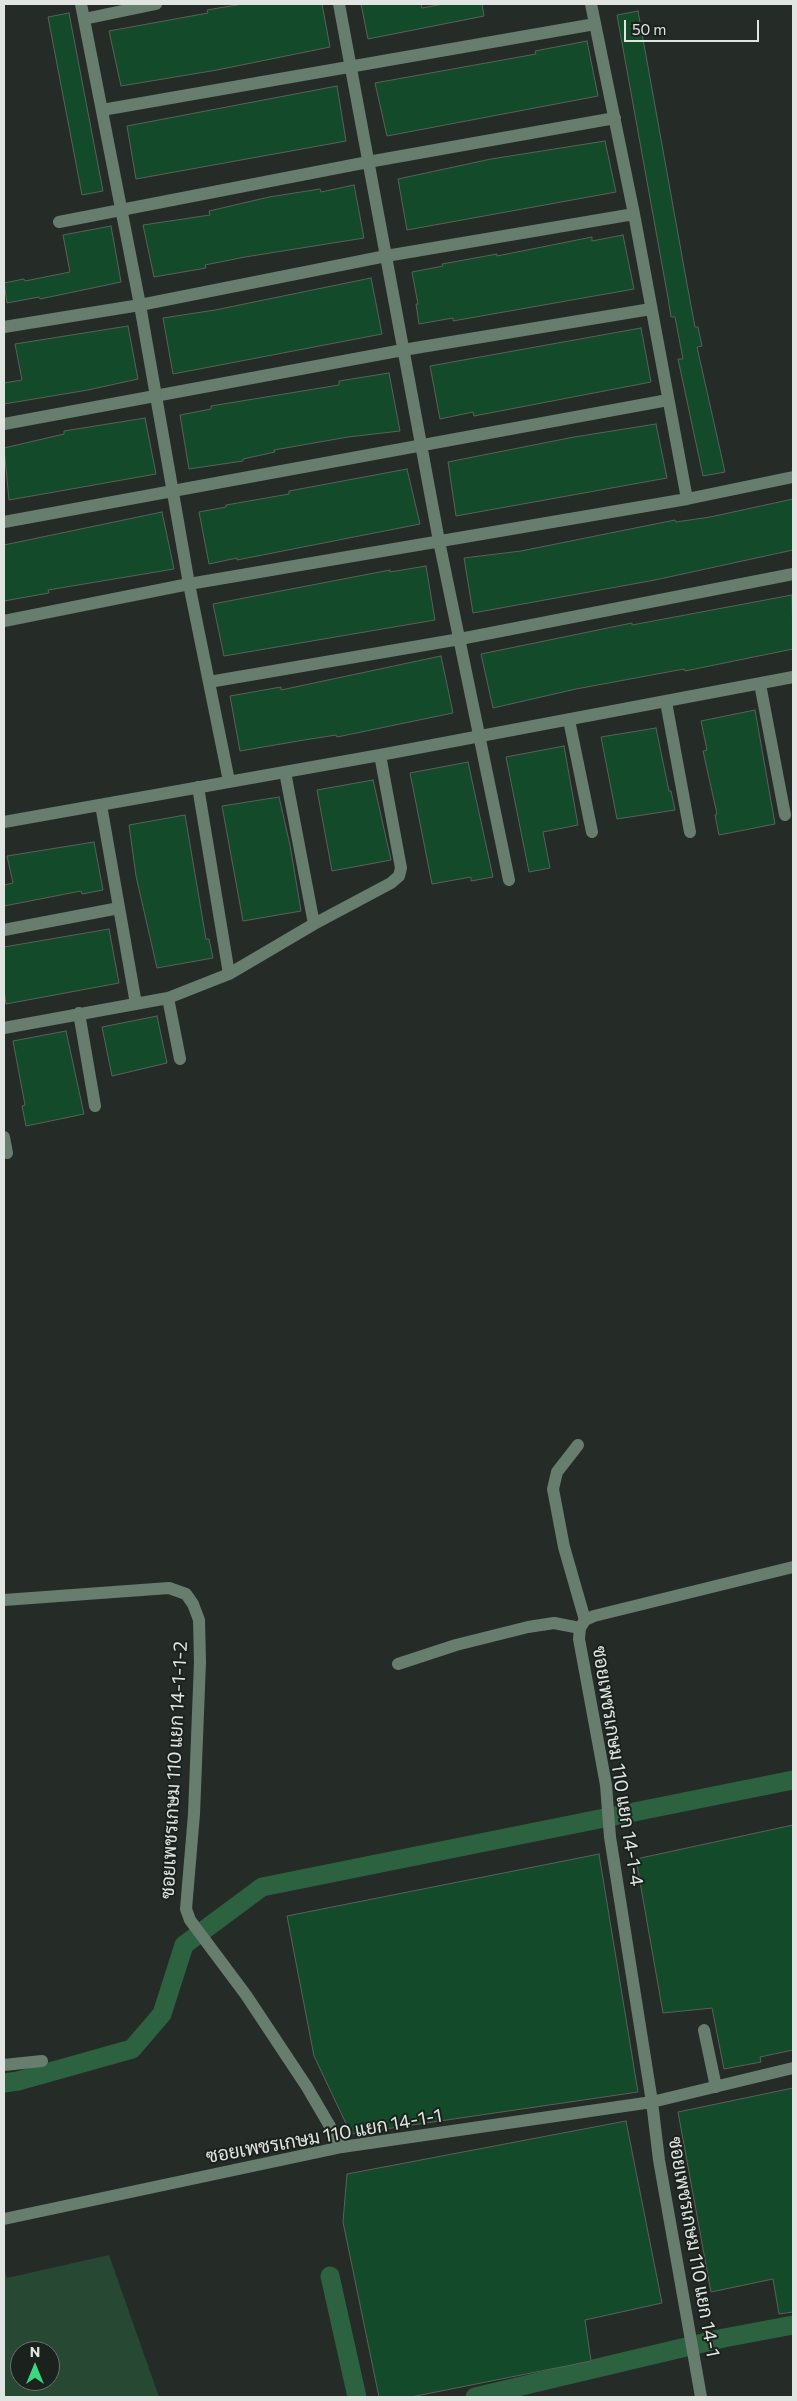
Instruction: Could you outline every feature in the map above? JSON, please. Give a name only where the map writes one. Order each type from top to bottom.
[{"type":"street","points":[[82,4],[140,305],[189,584],[229,781]]},
{"type":"street","points":[[84,19],[156,4]]},
{"type":"street","points":[[339,4],[439,541],[509,880]]},
{"type":"street","points":[[591,4],[634,214],[687,499]]},
{"type":"street","points":[[102,110],[595,24]]},
{"type":"street","points":[[59,222],[368,162],[615,118]]},
{"type":"street","points":[[4,327],[140,305],[386,256],[634,214]]},
{"type":"street","points":[[4,424],[403,350],[651,309]]},
{"type":"street","points":[[4,522],[173,489],[422,446],[668,400]]},
{"type":"street","points":[[4,622],[189,584],[687,499],[793,477]]},
{"type":"street","points":[[208,682],[460,639],[793,574]]},
{"type":"street","points":[[4,822],[479,737],[793,677]]},
{"type":"street","points":[[760,684],[785,814]]},
{"type":"street","points":[[666,702],[690,832]]},
{"type":"street","points":[[569,720],[592,832]]},
{"type":"street","points":[[4,1028],[168,998],[229,974],[314,924],[391,883],[399,876],[401,868],[380,755]]},
{"type":"street","points":[[285,772],[314,924]]},
{"type":"street","points":[[198,788],[229,974]]},
{"type":"street","points":[[101,805],[136,1004]]},
{"type":"street","points":[[4,930],[119,908]]},
{"type":"street","points":[[168,998],[180,1059]]},
{"type":"street","points":[[79,1013],[95,1106]]},
{"type":"street","points":[[4,1137],[7,1153]]},
{"type":"street","name":"ซอยเพชรเกษม 110 แยก 14-1-4","points":[[578,1445],[558,1472],[553,1489],[564,1546],[583,1624],[579,1639],[605,1776],[610,1836],[652,2102]]},
{"type":"street","points":[[398,1664],[456,1645],[528,1627],[554,1623],[583,1624],[637,1604],[793,1567]]},
{"type":"street","name":"ซอยเพชรเกษม 110 แยก 14-1-1-2","points":[[4,1600],[169,1588],[186,1594],[194,1604],[199,1620],[200,1662],[194,1814],[186,1909],[190,1920],[231,1974],[307,2087],[342,2147]]},
{"type":"street","points":[[704,2030],[716,2087]]},
{"type":"street","points":[[4,2065],[42,2061]]},
{"type":"street","name":"ซอยเพชรเกษม 110 แยก 14-1-1","points":[[4,2219],[342,2147],[652,2102],[793,2068]]},
{"type":"street","name":"ซอยเพชรเกษม 110 แยก 14-1","points":[[652,2102],[659,2160],[701,2397]]},
{"type":"green space","points":[[109,2255],[159,2397],[4,2397],[4,2269],[7,2278]]},
{"type":"building","points":[[243,4],[322,4],[330,47],[217,70],[121,86],[109,31],[208,13],[207,10]]},
{"type":"building","points":[[361,4],[421,4],[422,8],[443,4],[482,4],[484,16],[368,39]]},
{"type":"building","points":[[638,11],[695,327],[698,327],[702,346],[697,347],[725,472],[703,476],[678,359],[683,359],[675,317],[671,317],[617,15]]},
{"type":"building","points":[[69,13],[103,191],[82,195],[48,17]]},
{"type":"building","points":[[587,41],[598,96],[387,136],[375,83],[536,54],[535,51]]},
{"type":"building","points":[[337,86],[346,141],[136,179],[127,126]]},
{"type":"building","points":[[605,141],[616,192],[407,230],[398,179],[491,159]]},
{"type":"building","points":[[354,185],[364,238],[245,257],[205,265],[206,268],[154,277],[143,225],[210,215],[209,211],[269,197],[320,189],[321,192]]},
{"type":"building","points":[[111,226],[121,282],[40,299],[39,297],[7,303],[4,283],[70,272],[63,235]]},
{"type":"building","points":[[623,235],[634,289],[453,321],[453,318],[419,324],[416,304],[418,304],[412,272],[443,266],[442,264],[497,254],[497,256],[592,237],[592,241]]},
{"type":"building","points":[[371,278],[382,334],[173,374],[163,318],[215,310]]},
{"type":"building","points":[[128,326],[138,379],[88,390],[4,404],[4,383],[22,380],[15,344]]},
{"type":"building","points":[[641,328],[651,382],[474,416],[473,412],[440,419],[430,366]]},
{"type":"building","points":[[389,373],[400,431],[348,437],[274,450],[275,452],[243,459],[243,461],[189,469],[180,415],[211,409],[211,406],[339,385],[339,381]]},
{"type":"building","points":[[145,418],[156,474],[9,500],[4,448],[64,434],[64,431]]},
{"type":"building","points":[[656,424],[667,478],[456,516],[448,462],[574,437]]},
{"type":"building","points":[[407,469],[420,524],[209,564],[199,512],[226,507],[226,505],[289,494],[289,491]]},
{"type":"building","points":[[793,499],[793,550],[655,580],[473,613],[464,558],[521,551],[675,520],[676,522],[710,517]]},
{"type":"building","points":[[162,512],[174,569],[48,590],[49,593],[4,601],[4,545]]},
{"type":"building","points":[[426,566],[435,620],[224,656],[213,604],[390,570],[390,572]]},
{"type":"building","points":[[792,595],[793,649],[685,671],[684,669],[576,689],[493,708],[481,654],[632,623],[632,625]]},
{"type":"building","points":[[441,656],[453,713],[337,737],[336,735],[240,751],[230,696],[281,687],[281,690]]},
{"type":"building","points":[[755,710],[775,824],[719,835],[715,815],[717,814],[703,751],[707,750],[701,721]]},
{"type":"building","points":[[656,728],[669,791],[671,791],[675,810],[617,819],[601,737]]},
{"type":"building","points":[[564,746],[578,825],[543,832],[550,868],[529,872],[506,757]]},
{"type":"building","points":[[468,762],[493,877],[471,881],[471,877],[432,884],[410,773]]},
{"type":"building","points":[[373,780],[391,860],[332,871],[317,790]]},
{"type":"building","points":[[279,797],[290,845],[301,911],[243,921],[222,806]]},
{"type":"building","points":[[185,815],[206,939],[209,939],[213,958],[157,968],[136,876],[129,825]]},
{"type":"building","points":[[94,842],[103,890],[82,894],[81,891],[4,906],[4,885],[13,883],[7,856]]},
{"type":"building","points":[[109,929],[119,983],[6,1004],[4,990],[4,947]]},
{"type":"building","points":[[157,1016],[167,1063],[112,1076],[102,1027]]},
{"type":"building","points":[[66,1031],[84,1114],[26,1126],[22,1106],[25,1105],[13,1041]]},
{"type":"building","points":[[793,1825],[793,2050],[760,2057],[761,2062],[724,2069],[712,2008],[663,2013],[636,1859]]},
{"type":"building","points":[[599,1854],[638,2092],[351,2134],[314,2056],[287,1916]]},
{"type":"building","points":[[793,2088],[793,2312],[779,2314],[773,2279],[711,2292],[678,2112]]},
{"type":"building","points":[[626,2121],[662,2303],[585,2320],[591,2361],[411,2397],[379,2397],[343,2222],[347,2174]]},
{"type":"waterway","points":[[4,2083],[18,2081],[132,2049],[162,2014],[184,1945],[262,1887],[793,1780]]},
{"type":"waterway","points":[[330,2276],[357,2397]]},
{"type":"waterway","points":[[475,2397],[724,2338],[793,2325]]}]
